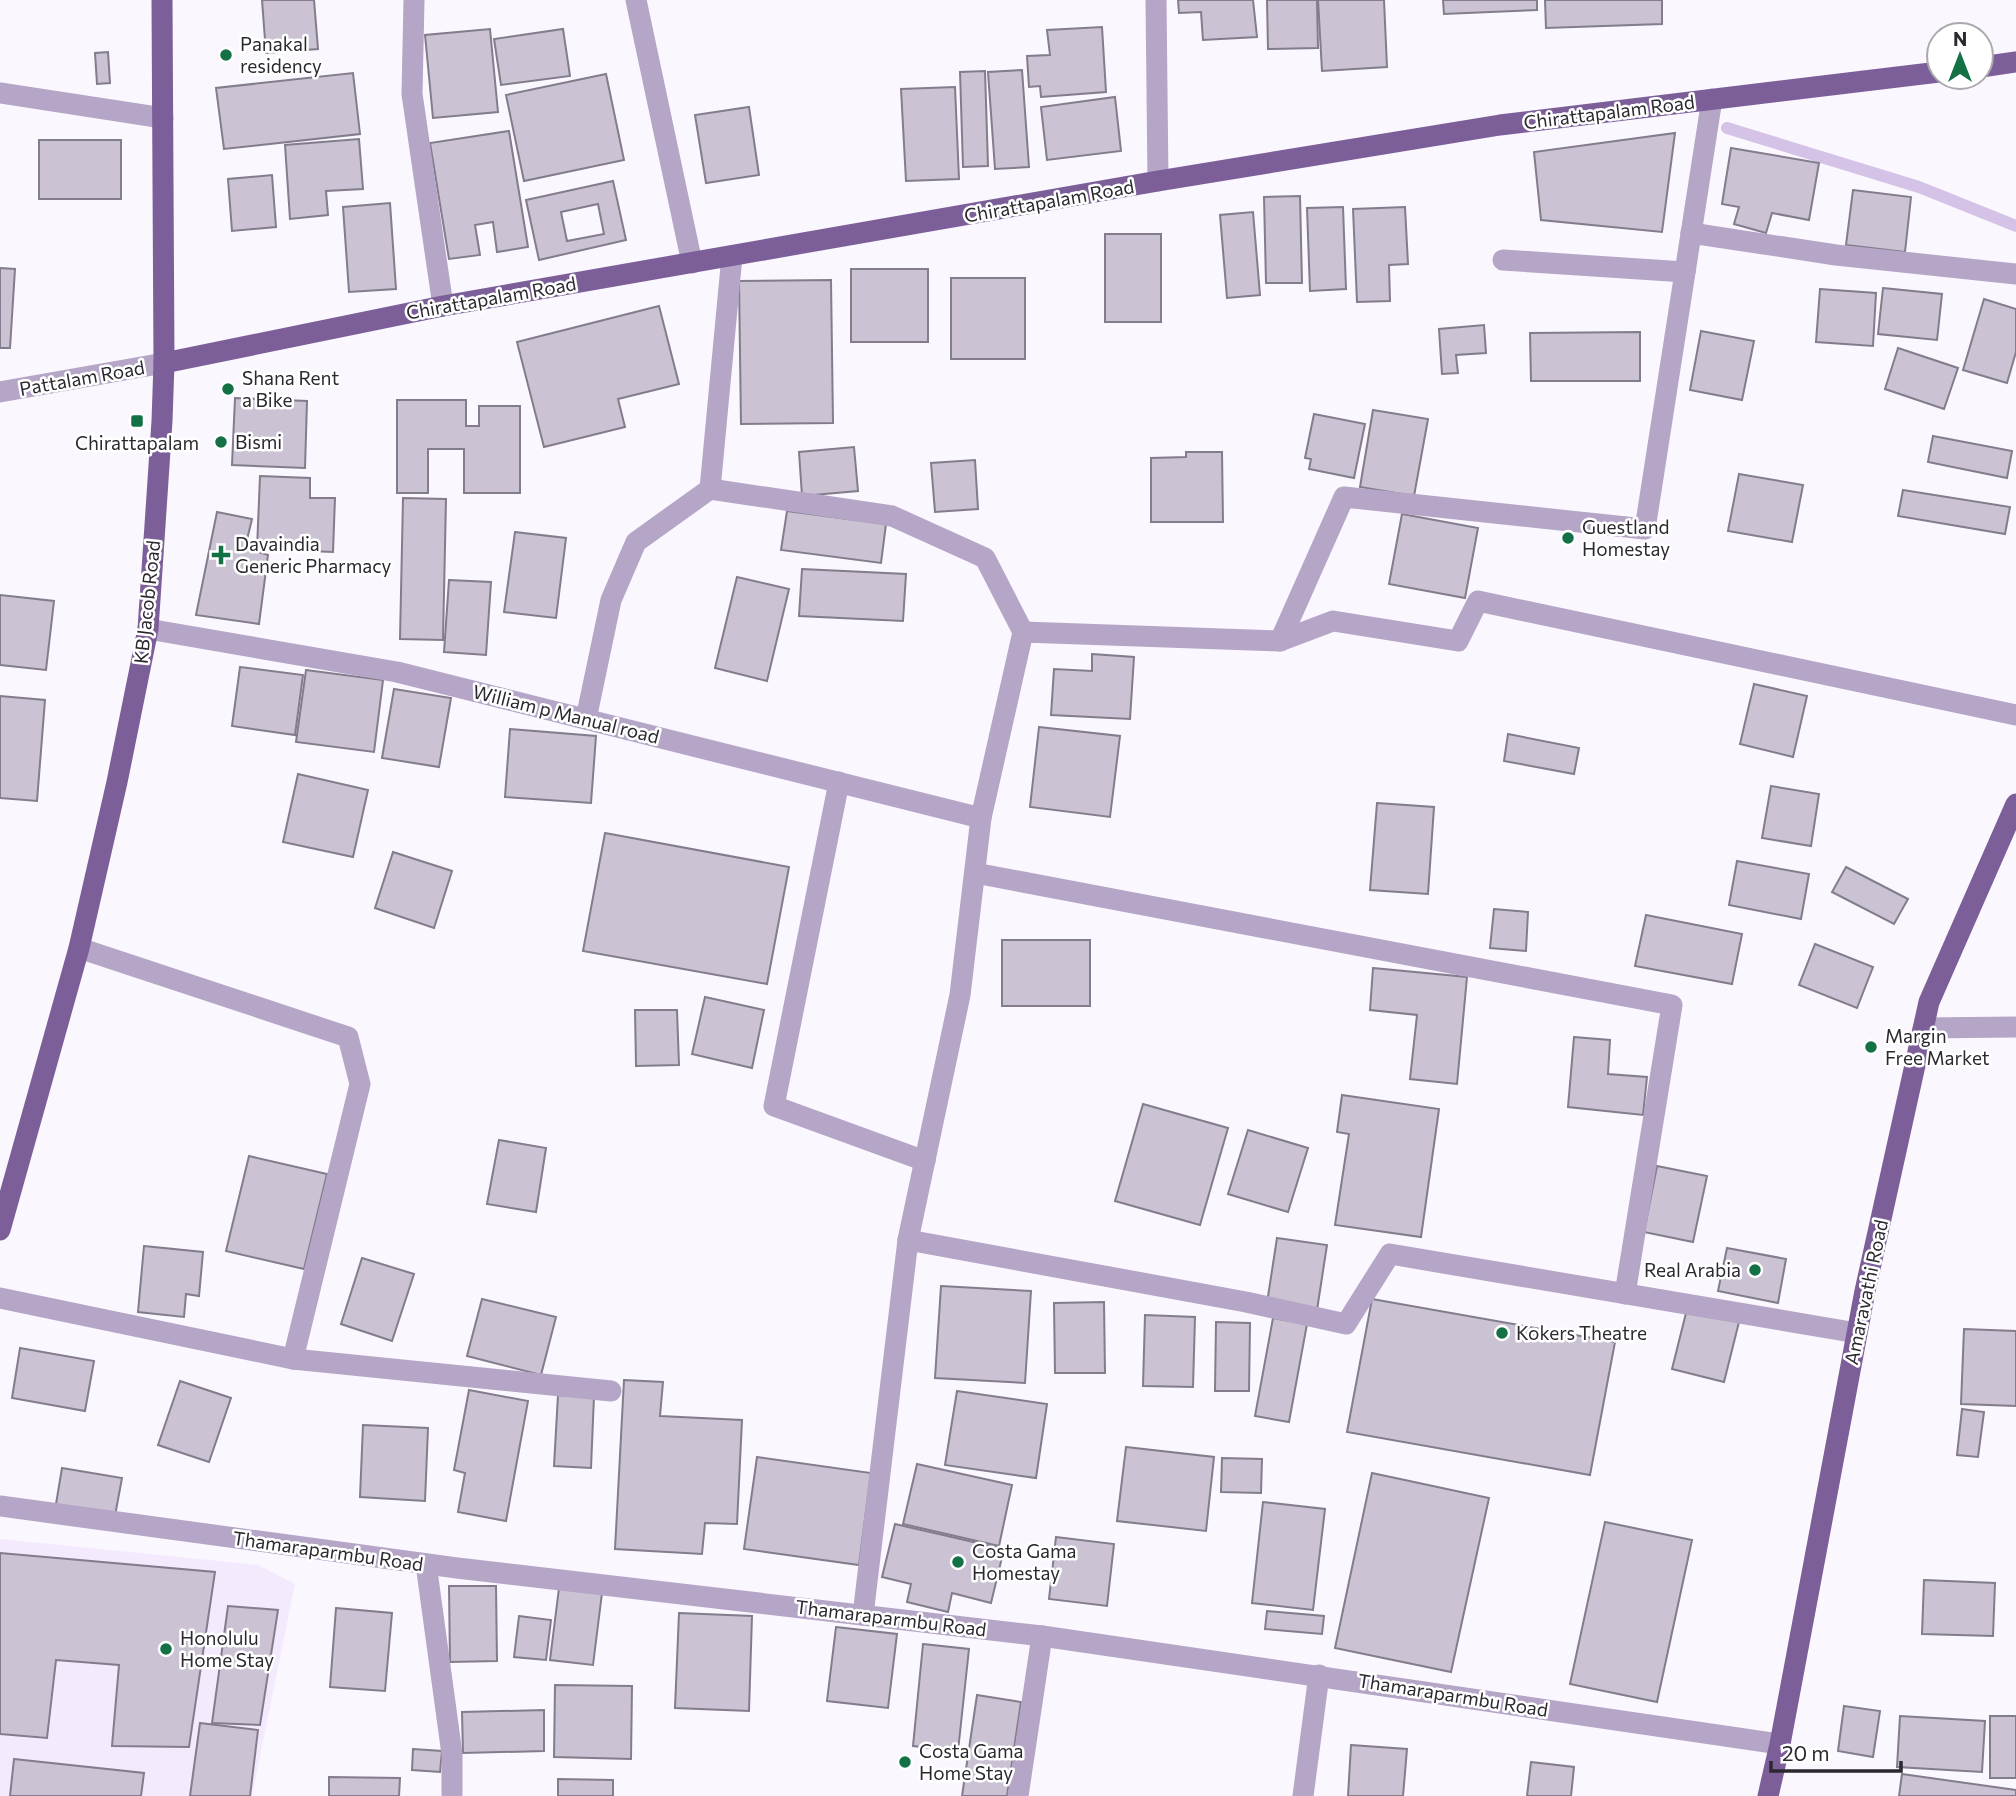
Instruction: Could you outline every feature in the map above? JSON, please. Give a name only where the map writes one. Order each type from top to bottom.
[{"type":"main road","name":"KB Jacob Road","points":[[0,1230],[79,948],[148,629],[164,363],[162,0]]},
{"type":"main road","points":[[1995,64],[2016,62]]},
{"type":"main road","name":"Chirattapalam Road","points":[[164,363],[443,306],[1158,181],[1500,125],[1925,74]]},
{"type":"main road","name":"Amaravathi Road","points":[[1768,1796],[1857,1333],[1929,1002],[2016,804]]},
{"type":"street","points":[[414,0],[412,94],[443,306]]},
{"type":"street","points":[[636,0],[692,263]]},
{"type":"street","points":[[1156,0],[1158,181]]},
{"type":"street","points":[[0,93],[163,118]]},
{"type":"street","points":[[1280,641],[1344,497],[1645,529],[1712,99]]},
{"type":"street","points":[[1691,233],[1836,256],[2016,274]]},
{"type":"street","points":[[710,489],[732,256]]},
{"type":"street","points":[[1503,260],[1685,272]]},
{"type":"street","name":"Pattalam Road","points":[[0,392],[164,363]]},
{"type":"street","points":[[586,719],[611,600],[636,542],[710,489],[892,516],[985,558],[1023,632],[981,818],[960,995],[908,1240],[863,1615]]},
{"type":"street","points":[[1023,632],[1280,641],[1333,621],[1458,641],[1478,601],[2016,715]]},
{"type":"street","name":"William p Manual road","points":[[148,629],[397,672],[981,818]]},
{"type":"street","points":[[839,782],[774,1106],[925,1161]]},
{"type":"street","points":[[975,873],[1672,1005],[1625,1294]]},
{"type":"street","points":[[79,948],[348,1037],[360,1084],[293,1359]]},
{"type":"street","points":[[1923,1028],[2016,1027]]},
{"type":"street","points":[[908,1240],[1245,1302],[1346,1324],[1390,1254],[1857,1333]]},
{"type":"street","points":[[0,1298],[293,1359],[611,1391]]},
{"type":"street","name":"Thamaraparmbu Road","points":[[0,1506],[426,1564],[1042,1636],[1780,1744]]},
{"type":"street","points":[[426,1564],[452,1754],[452,1796]]},
{"type":"street","points":[[1018,1796],[1042,1636]]},
{"type":"street","points":[[1303,1796],[1319,1675]]},
{"type":"shaded area","points":[[0,1539],[258,1565],[295,1584],[252,1796],[0,1796]]},
{"type":"building","points":[[262,0],[314,0],[318,49],[266,53]]},
{"type":"building","points":[[1178,0],[1253,0],[1257,37],[1203,40],[1201,12],[1179,13]]},
{"type":"building","points":[[1267,0],[1317,0],[1318,48],[1268,49]]},
{"type":"building","points":[[1318,0],[1384,0],[1387,67],[1322,71]]},
{"type":"building","points":[[1443,0],[1537,0],[1537,10],[1444,14]]},
{"type":"building","points":[[1545,0],[1662,0],[1662,24],[1546,28]]},
{"type":"building","points":[[1102,27],[1106,92],[1041,97],[1040,86],[1029,87],[1027,56],[1050,55],[1047,30]]},
{"type":"building","points":[[490,29],[498,112],[433,118],[425,35]]},
{"type":"building","points":[[563,29],[570,76],[501,85],[494,39]]},
{"type":"building","points":[[108,52],[110,83],[97,84],[95,53]]},
{"type":"building","points":[[1022,70],[1029,167],[995,169],[988,72]]},
{"type":"building","points":[[985,71],[988,166],[963,167],[960,72]]},
{"type":"building","points":[[353,73],[360,134],[224,149],[216,88]]},
{"type":"building","points":[[606,74],[624,160],[524,181],[506,95]]},
{"type":"building","points":[[955,87],[959,179],[906,181],[901,89]]},
{"type":"building","points":[[1115,97],[1121,151],[1047,160],[1041,107]]},
{"type":"building","points":[[749,107],[759,175],[706,183],[695,115]]},
{"type":"building","points":[[509,131],[528,247],[497,252],[493,222],[475,225],[480,255],[449,259],[430,143]]},
{"type":"building","points":[[1675,133],[1662,232],[1541,220],[1534,152]]},
{"type":"building","points":[[359,139],[363,189],[326,191],[328,215],[290,219],[285,145]]},
{"type":"building","points":[[39,140],[121,140],[121,199],[39,199]]},
{"type":"building","points":[[1731,148],[1819,163],[1809,220],[1772,213],[1766,233],[1734,224],[1739,207],[1722,204]]},
{"type":"building","points":[[272,175],[276,227],[232,231],[228,179]]},
{"type":"building","points":[[613,181],[626,240],[539,260],[526,200]],"holes":[[[598,204],[604,234],[567,241],[561,212]]]},
{"type":"building","points":[[1853,190],[1911,197],[1905,252],[1846,245]]},
{"type":"building","points":[[1300,196],[1302,283],[1266,283],[1264,197]]},
{"type":"building","points":[[390,203],[396,289],[349,292],[343,207]]},
{"type":"building","points":[[1343,207],[1346,289],[1310,291],[1307,208]]},
{"type":"building","points":[[1405,207],[1408,264],[1389,265],[1390,301],[1357,302],[1353,209]]},
{"type":"building","points":[[1253,212],[1260,295],[1227,298],[1220,215]]},
{"type":"building","points":[[1105,234],[1161,234],[1161,322],[1105,322]]},
{"type":"building","points":[[0,268],[15,269],[10,348],[0,348]]},
{"type":"building","points":[[851,269],[928,269],[928,342],[851,342]]},
{"type":"building","points":[[951,278],[1025,278],[1025,359],[951,359]]},
{"type":"building","points":[[831,280],[833,423],[741,424],[739,281]]},
{"type":"building","points":[[1883,288],[1942,294],[1937,340],[1878,334]]},
{"type":"building","points":[[1820,289],[1876,293],[1873,346],[1816,342]]},
{"type":"building","points":[[1984,299],[2016,309],[2016,352],[2007,383],[1963,370]]},
{"type":"building","points":[[659,306],[679,384],[618,399],[625,427],[544,447],[517,342]]},
{"type":"building","points":[[1484,325],[1486,353],[1456,355],[1458,373],[1442,374],[1439,329]]},
{"type":"building","points":[[1701,331],[1754,341],[1742,400],[1690,390]]},
{"type":"building","points":[[1640,332],[1640,381],[1531,381],[1530,333]]},
{"type":"building","points":[[1898,348],[1958,368],[1944,409],[1885,389]]},
{"type":"building","points":[[235,398],[307,401],[305,468],[232,465]]},
{"type":"building","points":[[397,400],[466,400],[466,426],[479,426],[479,406],[520,406],[520,493],[464,493],[464,449],[428,449],[428,493],[397,493]]},
{"type":"building","points":[[1373,410],[1428,419],[1414,496],[1360,487]]},
{"type":"building","points":[[1314,414],[1365,424],[1354,478],[1309,469],[1311,459],[1305,458]]},
{"type":"building","points":[[1933,436],[2012,451],[2007,478],[1928,462]]},
{"type":"building","points":[[854,447],[858,491],[802,496],[799,452]]},
{"type":"building","points":[[1186,452],[1222,452],[1223,522],[1151,522],[1151,458],[1186,457]]},
{"type":"building","points":[[975,460],[978,509],[935,512],[931,463]]},
{"type":"building","points":[[1739,474],[1803,485],[1792,542],[1728,531]]},
{"type":"building","points":[[260,476],[310,478],[310,498],[335,498],[333,552],[257,549]]},
{"type":"building","points":[[1903,490],[2010,507],[2005,534],[1898,516]]},
{"type":"building","points":[[403,498],[446,499],[443,640],[400,639]]},
{"type":"building","points":[[787,511],[886,524],[881,563],[781,550]]},
{"type":"building","points":[[217,512],[252,519],[245,548],[268,555],[259,624],[196,615]]},
{"type":"building","points":[[1402,514],[1478,528],[1465,598],[1389,584]]},
{"type":"building","points":[[515,532],[566,538],[556,618],[504,612]]},
{"type":"building","points":[[802,569],[906,574],[903,621],[799,616]]},
{"type":"building","points":[[737,577],[789,589],[767,681],[715,668]]},
{"type":"building","points":[[449,580],[491,582],[486,655],[444,652]]},
{"type":"building","points":[[0,595],[54,601],[46,670],[0,665]]},
{"type":"building","points":[[1092,654],[1134,657],[1130,719],[1051,715],[1054,669],[1092,671]]},
{"type":"building","points":[[240,667],[303,675],[295,735],[232,726]]},
{"type":"building","points":[[306,670],[383,680],[374,752],[296,742]]},
{"type":"building","points":[[1754,684],[1807,696],[1793,757],[1740,744]]},
{"type":"building","points":[[394,689],[451,698],[439,767],[382,758]]},
{"type":"building","points":[[0,696],[45,700],[37,801],[0,798]]},
{"type":"building","points":[[1039,727],[1120,736],[1110,817],[1030,807]]},
{"type":"building","points":[[510,729],[596,736],[591,803],[505,797]]},
{"type":"building","points":[[1508,734],[1579,748],[1574,774],[1504,761]]},
{"type":"building","points":[[298,774],[368,790],[353,857],[283,842]]},
{"type":"building","points":[[1771,786],[1819,794],[1811,846],[1762,838]]},
{"type":"building","points":[[1377,803],[1434,807],[1428,894],[1370,890]]},
{"type":"building","points":[[605,833],[789,867],[767,984],[583,951]]},
{"type":"building","points":[[393,852],[452,871],[434,928],[375,908]]},
{"type":"building","points":[[1737,861],[1809,874],[1801,919],[1729,905]]},
{"type":"building","points":[[1846,867],[1908,899],[1894,924],[1832,892]]},
{"type":"building","points":[[1494,909],[1528,912],[1526,951],[1490,948]]},
{"type":"building","points":[[1646,915],[1742,934],[1732,984],[1635,966]]},
{"type":"building","points":[[1002,940],[1090,940],[1090,1006],[1002,1006]]},
{"type":"building","points":[[1815,944],[1873,967],[1857,1008],[1799,985]]},
{"type":"building","points":[[1373,968],[1467,977],[1457,1084],[1410,1079],[1417,1015],[1370,1010]]},
{"type":"building","points":[[705,997],[764,1010],[752,1068],[692,1054]]},
{"type":"building","points":[[635,1010],[677,1010],[679,1065],[636,1066]]},
{"type":"building","points":[[1574,1037],[1610,1040],[1608,1074],[1647,1077],[1643,1115],[1568,1107]]},
{"type":"building","points":[[1342,1095],[1439,1109],[1421,1237],[1335,1225],[1349,1134],[1337,1132]]},
{"type":"building","points":[[1143,1104],[1228,1128],[1200,1225],[1115,1201]]},
{"type":"building","points":[[1248,1130],[1308,1148],[1288,1212],[1228,1194]]},
{"type":"building","points":[[499,1140],[546,1148],[536,1212],[487,1204]]},
{"type":"building","points":[[249,1156],[327,1174],[304,1269],[226,1251]]},
{"type":"building","points":[[1657,1166],[1707,1176],[1693,1242],[1644,1232]]},
{"type":"building","points":[[1277,1238],[1327,1245],[1317,1310],[1267,1303]]},
{"type":"building","points":[[144,1246],[203,1252],[199,1296],[186,1294],[184,1317],[138,1312]]},
{"type":"building","points":[[1727,1248],[1786,1259],[1778,1303],[1718,1291]]},
{"type":"building","points":[[362,1258],[414,1274],[392,1341],[341,1324]]},
{"type":"building","points":[[941,1286],[1031,1291],[1025,1383],[935,1378]]},
{"type":"building","points":[[482,1299],[556,1317],[541,1375],[467,1356]]},
{"type":"building","points":[[1372,1299],[1615,1342],[1590,1475],[1347,1432]]},
{"type":"building","points":[[1104,1302],[1105,1373],[1055,1373],[1054,1303]]},
{"type":"building","points":[[1687,1309],[1739,1322],[1724,1382],[1672,1369]]},
{"type":"building","points":[[1145,1315],[1195,1317],[1193,1387],[1143,1386]]},
{"type":"building","points":[[1273,1318],[1307,1324],[1289,1422],[1255,1416]]},
{"type":"building","points":[[1216,1322],[1250,1323],[1249,1391],[1215,1391]]},
{"type":"building","points":[[1964,1329],[2016,1331],[2016,1406],[1961,1404]]},
{"type":"building","points":[[20,1348],[94,1361],[85,1411],[12,1398]]},
{"type":"building","points":[[624,1380],[663,1382],[660,1416],[742,1420],[737,1524],[705,1523],[702,1554],[615,1549]]},
{"type":"building","points":[[180,1381],[231,1398],[209,1462],[158,1445]]},
{"type":"building","points":[[469,1390],[528,1401],[506,1521],[458,1512],[465,1473],[454,1470]]},
{"type":"building","points":[[957,1391],[1047,1404],[1036,1478],[945,1465]]},
{"type":"building","points":[[558,1395],[594,1396],[591,1468],[554,1466]]},
{"type":"building","points":[[1962,1409],[1984,1412],[1978,1457],[1957,1455]]},
{"type":"building","points":[[363,1425],[428,1428],[425,1501],[360,1497]]},
{"type":"building","points":[[1126,1447],[1214,1457],[1206,1531],[1117,1521]]},
{"type":"building","points":[[757,1457],[871,1473],[859,1565],[744,1549]]},
{"type":"building","points":[[1222,1458],[1262,1459],[1261,1493],[1221,1492]]},
{"type":"building","points":[[917,1464],[1012,1485],[999,1546],[903,1524]]},
{"type":"building","points":[[62,1468],[122,1478],[114,1521],[55,1510]]},
{"type":"building","points":[[1372,1473],[1489,1498],[1451,1672],[1335,1648]]},
{"type":"building","points":[[1263,1502],[1325,1509],[1313,1610],[1252,1603]]},
{"type":"building","points":[[1605,1522],[1692,1540],[1657,1702],[1570,1684]]},
{"type":"building","points":[[895,1524],[1004,1549],[991,1603],[952,1593],[948,1612],[907,1602],[911,1584],[882,1577]]},
{"type":"building","points":[[1056,1537],[1114,1544],[1107,1606],[1049,1599]]},
{"type":"building","points":[[0,1553],[215,1572],[189,1747],[112,1746],[119,1665],[56,1660],[47,1738],[0,1734]]},
{"type":"building","points":[[1924,1580],[1995,1583],[1993,1636],[1922,1634]]},
{"type":"building","points":[[449,1586],[496,1586],[497,1661],[450,1662]]},
{"type":"building","points":[[559,1588],[602,1593],[593,1665],[550,1660]]},
{"type":"building","points":[[228,1606],[278,1610],[260,1725],[212,1723]]},
{"type":"building","points":[[336,1608],[392,1613],[385,1691],[330,1687]]},
{"type":"building","points":[[1267,1611],[1324,1616],[1322,1634],[1265,1629]]},
{"type":"building","points":[[679,1613],[752,1616],[749,1711],[675,1708]]},
{"type":"building","points":[[519,1616],[551,1620],[546,1660],[514,1657]]},
{"type":"building","points":[[836,1627],[897,1634],[888,1708],[827,1701]]},
{"type":"building","points":[[923,1644],[969,1649],[958,1751],[913,1746]]},
{"type":"building","points":[[555,1685],[632,1686],[631,1759],[554,1757]]},
{"type":"building","points":[[977,1695],[1021,1702],[1007,1796],[962,1796]]},
{"type":"building","points":[[1844,1706],[1880,1711],[1873,1757],[1838,1751]]},
{"type":"building","points":[[544,1710],[544,1751],[463,1753],[462,1712]]},
{"type":"building","points":[[1900,1716],[1985,1721],[1982,1772],[1897,1767]]},
{"type":"building","points":[[1990,1716],[2016,1716],[2016,1778],[1990,1778]]},
{"type":"building","points":[[200,1723],[258,1730],[250,1796],[190,1796]]},
{"type":"building","points":[[1351,1745],[1407,1749],[1403,1796],[1348,1796]]},
{"type":"building","points":[[413,1749],[442,1751],[440,1772],[412,1770]]},
{"type":"building","points":[[14,1759],[144,1773],[141,1796],[10,1796]]},
{"type":"building","points":[[1531,1762],[1574,1767],[1571,1796],[1527,1796]]},
{"type":"building","points":[[1902,1774],[2016,1790],[2016,1796],[1899,1796]]},
{"type":"building","points":[[329,1777],[400,1778],[399,1796],[329,1796]]},
{"type":"building","points":[[558,1779],[613,1780],[613,1796],[558,1796]]},
{"type":"waterway","points":[[1727,128],[1919,187],[2016,226]]},
{"type":"place","name":"Panakal residency","points":[[226,55]]},
{"type":"place","name":"Shana Rent a Bike","points":[[228,389]]},
{"type":"place","name":"Chirattapalam","points":[[137,421]]},
{"type":"place","name":"Bismi","points":[[221,442]]},
{"type":"place","name":"Guestland Homestay","points":[[1568,538]]},
{"type":"place","name":"Davaindia Generic Pharmacy","points":[[221,555]]},
{"type":"place","name":"Margin Free Market","points":[[1871,1047]]},
{"type":"place","name":"Real Arabia","points":[[1755,1270]]},
{"type":"place","name":"Kokers Theatre","points":[[1502,1333]]},
{"type":"place","name":"Costa Gama Homestay","points":[[958,1562]]},
{"type":"place","name":"Honolulu Home Stay","points":[[166,1649]]},
{"type":"place","name":"Costa Gama Home Stay","points":[[905,1762]]}]
